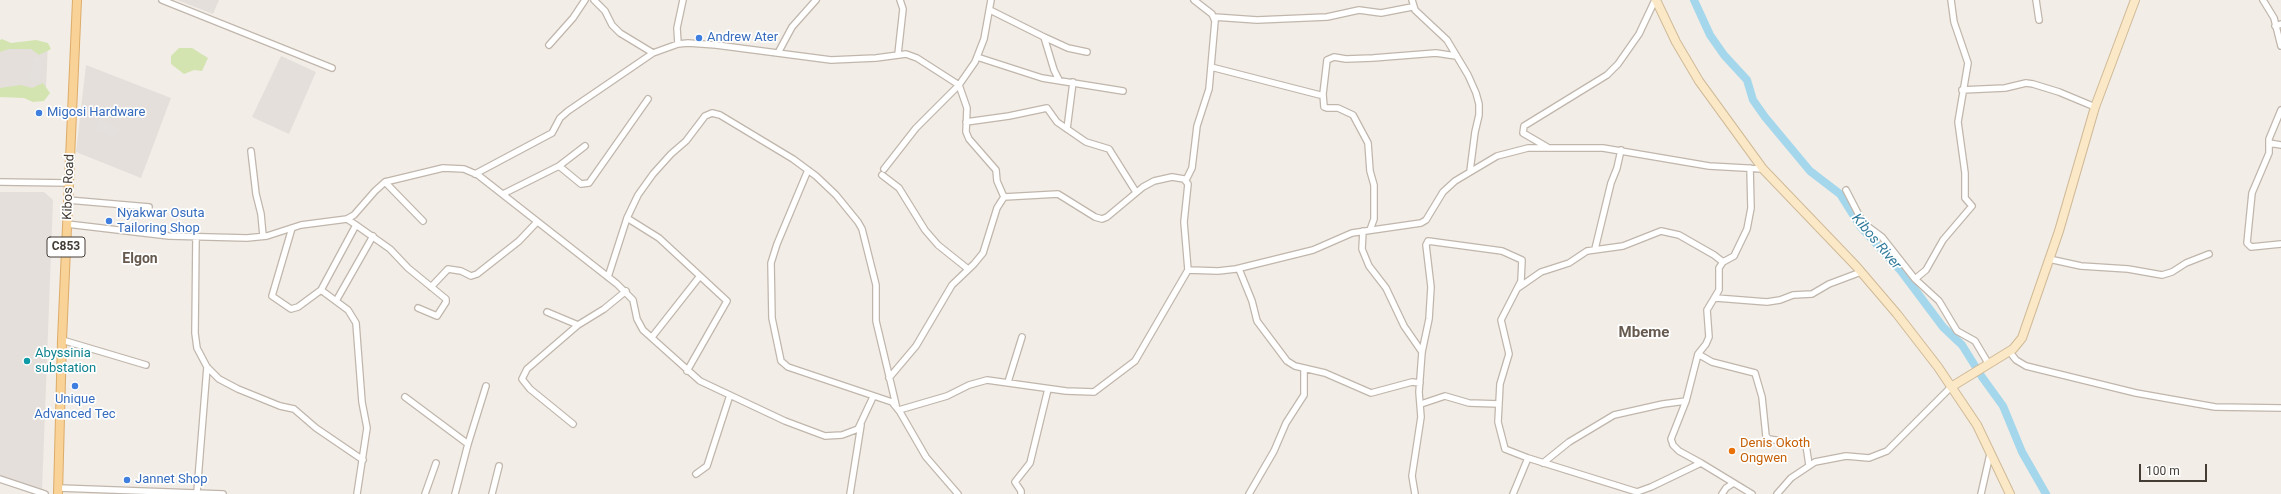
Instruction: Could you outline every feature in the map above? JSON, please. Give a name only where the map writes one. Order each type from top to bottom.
[{"type":"main road","name":"Kibos Road","points":[[58,491],[62,340],[77,0]]},
{"type":"main road","points":[[1655,0],[1676,42],[1699,81],[1763,169],[1861,272],[1908,327],[1977,425],[2010,494]]},
{"type":"main road","points":[[1951,387],[1968,375],[2009,351],[2022,338],[2049,260],[2095,107],[2135,0]]},
{"type":"street","points":[[162,0],[332,68]]},
{"type":"street","points":[[549,45],[573,18],[585,0]]},
{"type":"street","points":[[594,0],[605,11],[612,25],[620,33],[641,48],[653,53]]},
{"type":"street","points":[[678,44],[677,28],[682,0]]},
{"type":"street","points":[[778,53],[792,27],[816,0]]},
{"type":"street","points":[[898,54],[903,9],[900,0]]},
{"type":"street","points":[[968,269],[938,246],[925,230],[899,188],[883,172],[916,128],[959,84],[977,56],[984,39],[991,0]]},
{"type":"street","points":[[1194,0],[1214,17],[1257,20],[1327,17],[1359,10],[1381,13],[1412,7]]},
{"type":"street","points":[[1412,0],[1412,7],[1447,40],[1468,75],[1479,104],[1470,171]]},
{"type":"street","points":[[1547,148],[1524,133],[1524,126],[1607,75],[1618,64],[1638,34],[1655,0]]},
{"type":"street","points":[[1916,279],[1926,270],[1943,240],[1972,206],[1964,198],[1965,172],[1958,122],[1962,90],[1968,62],[1954,22],[1951,0]]},
{"type":"street","points":[[2036,0],[2039,20]]},
{"type":"street","points":[[2263,0],[2278,25],[2281,46]]},
{"type":"street","points":[[990,10],[1068,48],[1087,52]]},
{"type":"street","points":[[808,170],[773,255],[772,318],[779,355],[784,365],[864,391],[873,397],[880,397],[897,408],[947,396],[979,381],[1008,382],[1048,389],[1094,392],[1133,364],[1188,270],[1184,222],[1188,189],[1186,180],[1192,168],[1197,126],[1209,89],[1214,17]]},
{"type":"street","points":[[1044,37],[1054,70],[1059,80]]},
{"type":"street","points":[[475,174],[552,133],[560,118],[568,111],[653,53],[678,44],[716,45],[831,60],[876,58],[898,54],[906,54],[917,58],[959,84],[967,108],[966,122],[969,139],[996,170],[997,181],[1004,197]]},
{"type":"street","points":[[1370,230],[1374,219],[1374,185],[1370,170],[1368,143],[1352,115],[1338,108],[1324,107],[1323,94],[1327,60],[1334,57],[1346,59],[1373,58],[1436,53],[1456,56]]},
{"type":"street","points":[[977,56],[1042,78],[1073,82],[1096,88],[1122,92]]},
{"type":"street","points":[[1211,67],[1320,95]]},
{"type":"street","points":[[1067,128],[1073,82]]},
{"type":"street","points":[[1962,90],[2005,88],[2026,83],[2059,92],[2095,107]]},
{"type":"street","points":[[559,166],[581,184],[589,183],[648,99]]},
{"type":"street","points":[[966,122],[1009,116],[1045,107],[1057,122],[1089,144],[1109,149],[1136,192]]},
{"type":"street","points":[[2281,110],[2269,143],[2269,153],[2252,193],[2247,243],[2250,247],[2281,244]]},
{"type":"street","points":[[608,277],[627,218],[635,200],[653,174],[671,154],[686,141],[708,114],[720,115],[808,170],[836,195],[862,229],[877,292],[876,321],[897,408],[926,458],[958,494]]},
{"type":"street","points":[[2269,143],[2281,145]]},
{"type":"street","points":[[503,194],[559,166],[585,146]]},
{"type":"street","points":[[1188,270],[1205,271],[1239,269],[1313,250],[1352,233],[1421,223],[1426,220],[1443,192],[1470,171],[1506,153],[1547,148],[1581,147],[1621,150],[1688,163],[1763,169]]},
{"type":"street","points":[[1596,249],[1610,183],[1617,168],[1621,150]]},
{"type":"street","points":[[251,151],[254,186],[261,214],[263,236]]},
{"type":"street","points":[[67,224],[169,236],[263,236],[292,228],[347,219],[354,215],[385,182],[443,168],[464,168],[503,194],[626,291],[633,300],[640,326],[687,371],[700,381],[784,421],[819,435],[842,435],[852,432],[861,425]]},
{"type":"street","points":[[1750,168],[1751,208],[1747,229],[1734,256],[1723,262],[1718,272],[1719,290],[1716,298],[1708,310],[1707,341],[1698,354],[1686,402],[1671,442],[1687,457],[1707,465],[1732,484],[1752,494]]},
{"type":"street","points":[[1004,197],[1058,194],[1095,218],[1102,219],[1107,217],[1136,192],[1154,182],[1166,177],[1186,180]]},
{"type":"street","points":[[0,182],[69,183]]},
{"type":"street","points":[[385,182],[424,221]]},
{"type":"street","points":[[1846,190],[1863,223],[1882,237],[1916,279],[1939,301],[1957,330],[1975,341],[1985,365]]},
{"type":"street","points":[[889,378],[916,346],[952,285],[983,253],[998,208],[1004,197]]},
{"type":"street","points":[[68,200],[149,207]]},
{"type":"street","points":[[627,218],[659,238],[727,301],[687,371]]},
{"type":"street","points":[[347,219],[390,249],[430,287],[444,296],[446,302],[437,316],[418,308]]},
{"type":"street","points":[[430,287],[448,269],[460,271],[471,276],[477,274],[519,241],[537,222]]},
{"type":"street","points":[[292,228],[273,298],[289,308],[294,309],[320,290],[356,225]]},
{"type":"street","points":[[1363,231],[1362,249],[1369,266],[1386,288],[1404,326],[1422,352]]},
{"type":"street","points":[[1517,289],[1540,272],[1569,263],[1582,253],[1596,249],[1623,246],[1664,231],[1684,238],[1714,255],[1723,262]]},
{"type":"street","points":[[336,301],[372,236]]},
{"type":"street","points":[[196,237],[195,333],[197,348],[207,367],[220,379],[238,389],[280,406],[294,409],[316,428],[363,460]]},
{"type":"street","points":[[1414,494],[1412,476],[1421,417],[1420,383],[1422,352],[1429,319],[1431,287],[1426,242],[1502,251],[1520,258],[1522,273],[1517,289],[1501,320],[1509,354],[1500,384],[1498,422],[1505,449],[1543,463],[1637,492],[1651,488],[1701,463]]},
{"type":"street","points":[[2049,260],[2081,266],[2128,269],[2162,275],[2172,272],[2186,263],[2209,254]]},
{"type":"street","points":[[1239,269],[1260,327],[1275,343],[1287,361],[1304,368],[1325,373],[1371,393],[1400,387],[1412,382],[1420,383]]},
{"type":"street","points":[[1716,298],[1767,302],[1780,300],[1793,295],[1812,294],[1829,284],[1861,272]]},
{"type":"street","points":[[652,337],[700,276]]},
{"type":"street","points":[[320,290],[336,301],[354,317],[356,323],[362,402],[367,428],[357,494]]},
{"type":"street","points":[[573,424],[530,388],[522,379],[527,369],[578,325],[604,309],[626,291]]},
{"type":"street","points":[[547,312],[578,325]]},
{"type":"street","points":[[1008,382],[1022,338]]},
{"type":"street","points":[[62,340],[146,365]]},
{"type":"street","points":[[2009,351],[2016,360],[2026,366],[2136,393],[2215,406],[2281,408]]},
{"type":"street","points":[[1698,354],[1712,362],[1755,373],[1762,397],[1766,436],[1769,439],[1806,446],[1809,465]]},
{"type":"street","points":[[197,492],[207,367]]},
{"type":"street","points":[[1249,494],[1274,451],[1286,422],[1304,395],[1304,368]]},
{"type":"street","points":[[455,494],[468,444],[486,386]]},
{"type":"street","points":[[1777,494],[1791,478],[1809,465],[1835,458],[1869,458],[1883,454],[1951,387]]},
{"type":"street","points":[[1021,494],[1021,490],[1015,482],[1030,463],[1048,389]]},
{"type":"street","points":[[696,474],[707,466],[730,395]]},
{"type":"street","points":[[1421,404],[1445,396],[1469,403],[1499,404]]},
{"type":"street","points":[[850,494],[861,425],[873,397]]},
{"type":"street","points":[[405,398],[468,444]]},
{"type":"street","points":[[1543,463],[1569,442],[1614,415],[1663,404],[1686,402]]},
{"type":"street","points":[[1982,494],[1990,454]]},
{"type":"street","points":[[1513,494],[1528,458]]},
{"type":"street","points":[[425,494],[436,463]]},
{"type":"street","points":[[492,494],[499,466]]},
{"type":"street","points":[[0,479],[45,494]]},
{"type":"street","points":[[1722,494],[1726,488],[1732,484]]},
{"type":"street","points":[[58,491],[161,493],[197,492],[223,494]]},
{"type":"shaded area","points":[[177,0],[219,0],[213,14]]},
{"type":"shaded area","points":[[48,43],[46,88],[0,89],[0,45]]},
{"type":"shaded area","points":[[281,56],[316,72],[289,134],[252,117]]},
{"type":"shaded area","points":[[34,58],[41,58],[40,81],[30,81]]},
{"type":"shaded area","points":[[86,65],[171,98],[141,178],[76,152]]},
{"type":"shaded area","points":[[99,119],[119,128],[115,138],[94,130]]},
{"type":"shaded area","points":[[0,192],[44,192],[53,200],[42,491],[0,475]]},
{"type":"green space","points":[[2,39],[11,43],[36,40],[48,43],[51,49],[39,55],[31,49],[9,49],[0,52],[0,40]]},
{"type":"green space","points":[[179,48],[192,48],[208,58],[202,71],[194,70],[184,74],[171,64],[171,56]]},
{"type":"green space","points":[[43,83],[50,93],[44,101],[33,102],[24,98],[0,97],[0,88],[21,85],[32,88]]},
{"type":"waterway","name":"Kibos River","points":[[1694,0],[1710,35],[1724,55],[1747,80],[1753,100],[1765,117],[1810,171],[1840,194],[1860,226],[1901,271],[1943,327],[1962,345],[1982,377],[2003,406],[2022,452],[2046,494]]},
{"type":"place","name":"Andrew Ater","points":[[699,38]]},
{"type":"place","name":"Migosi Hardware","points":[[39,113]]},
{"type":"place","name":"Nyakwar Osuta Tailoring Shop","points":[[109,221]]},
{"type":"place","name":"Abyssinia substation","points":[[27,361]]},
{"type":"place","name":"Unique Advanced Tec","points":[[75,386]]},
{"type":"place","name":"Denis Okoth Ongwen","points":[[1732,451]]},
{"type":"place","name":"Jannet Shop","points":[[127,480]]},
{"type":"district","name":"Elgon","points":[[140,259]]},
{"type":"district","name":"Mbeme","points":[[1644,333]]}]
